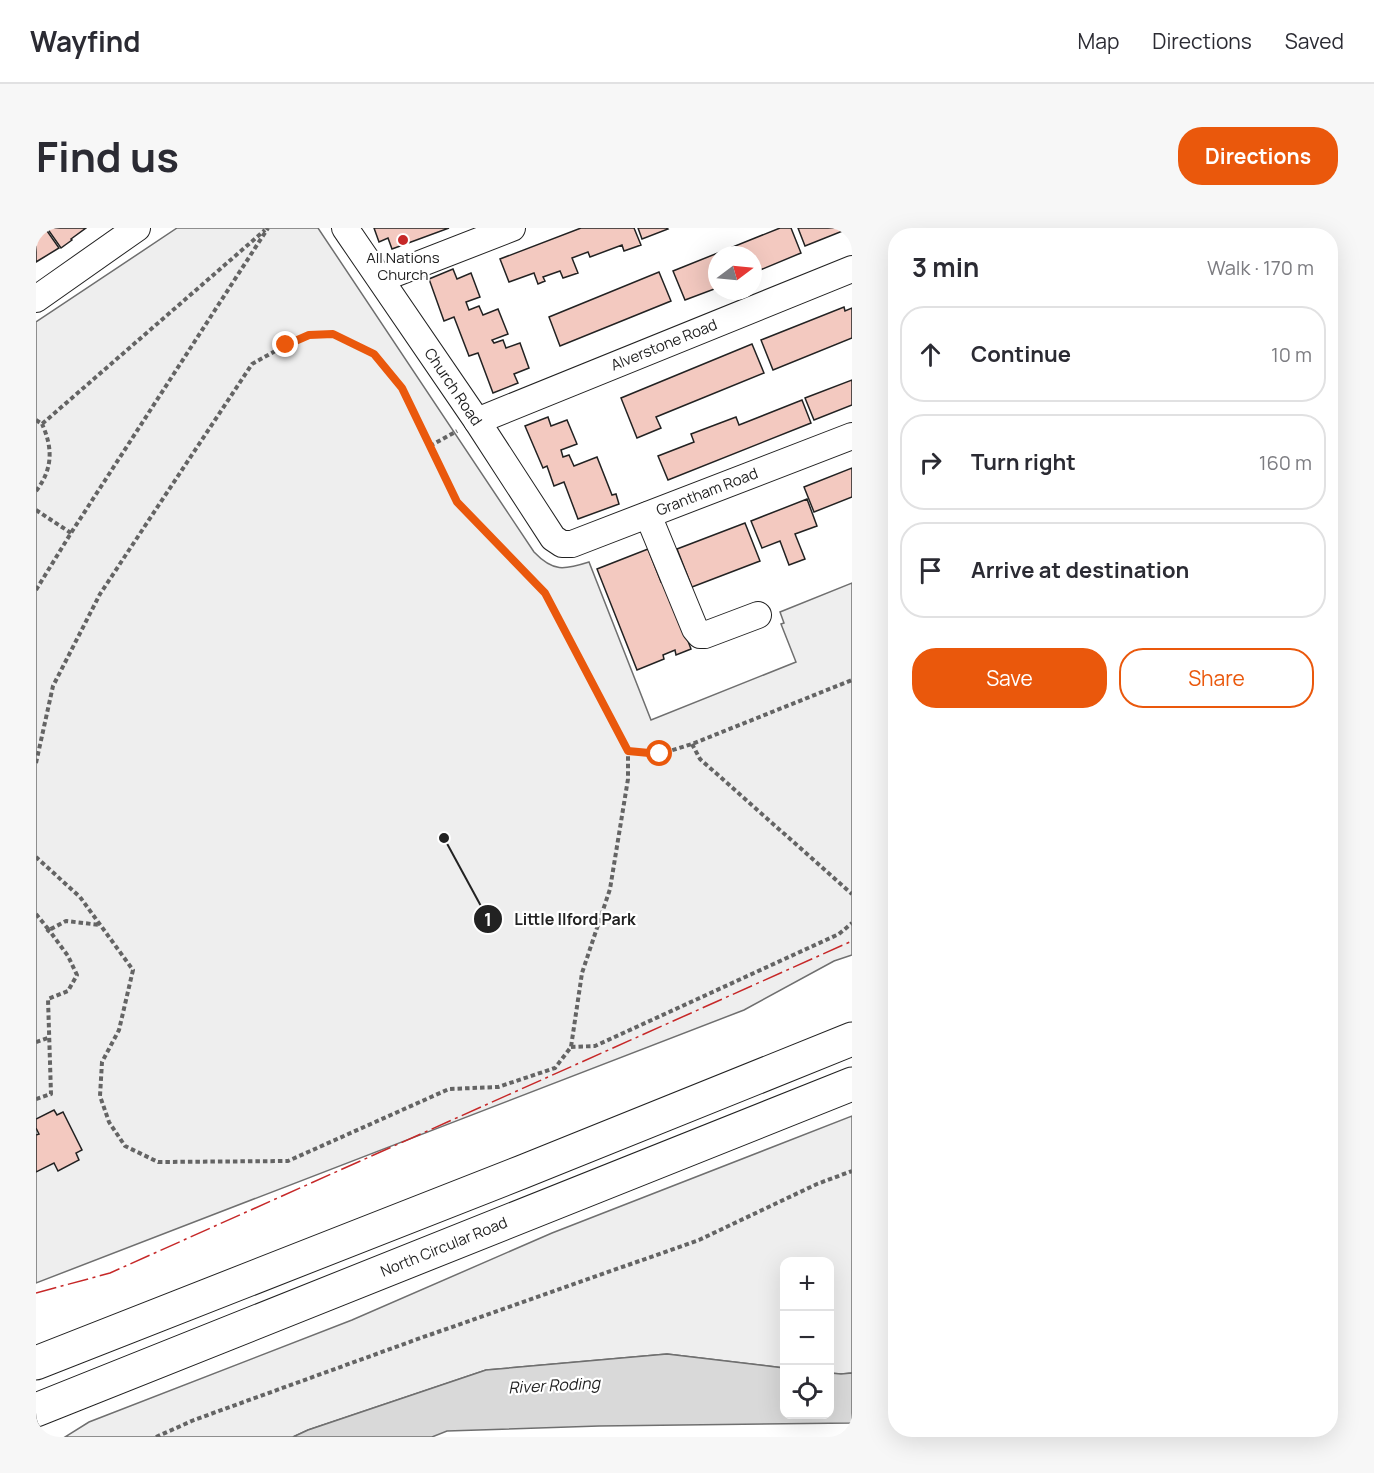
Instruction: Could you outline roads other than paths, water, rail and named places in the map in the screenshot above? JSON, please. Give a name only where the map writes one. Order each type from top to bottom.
[{"type":"highway","points":[[36,1363],[522,1172],[852,1039]]},
{"type":"highway","name":"North Circular Road","points":[[36,1410],[852,1084]]},
{"type":"street","points":[[36,299],[137,228]]},
{"type":"street","name":"Church Road","points":[[345,228],[553,538],[562,544]]},
{"type":"street","points":[[381,279],[512,228]]},
{"type":"street","name":"Alverstone Road","points":[[477,422],[852,269]]},
{"type":"street","name":"Grantham Road","points":[[562,544],[572,544],[852,436]]},
{"type":"street","points":[[648,515],[695,629],[700,635],[705,636],[758,615]]},
{"type":"water","name":"River Roding","points":[[667,1354],[780,1368],[780,1419],[834,1419],[834,1373],[852,1373],[852,1423],[599,1426],[447,1431],[432,1437],[293,1437],[486,1370]]},
{"type":"place","name":"All Nations Church","points":[[403,240]]},
{"type":"place","name":"Little Ilford Park","points":[[444,838]]}]
